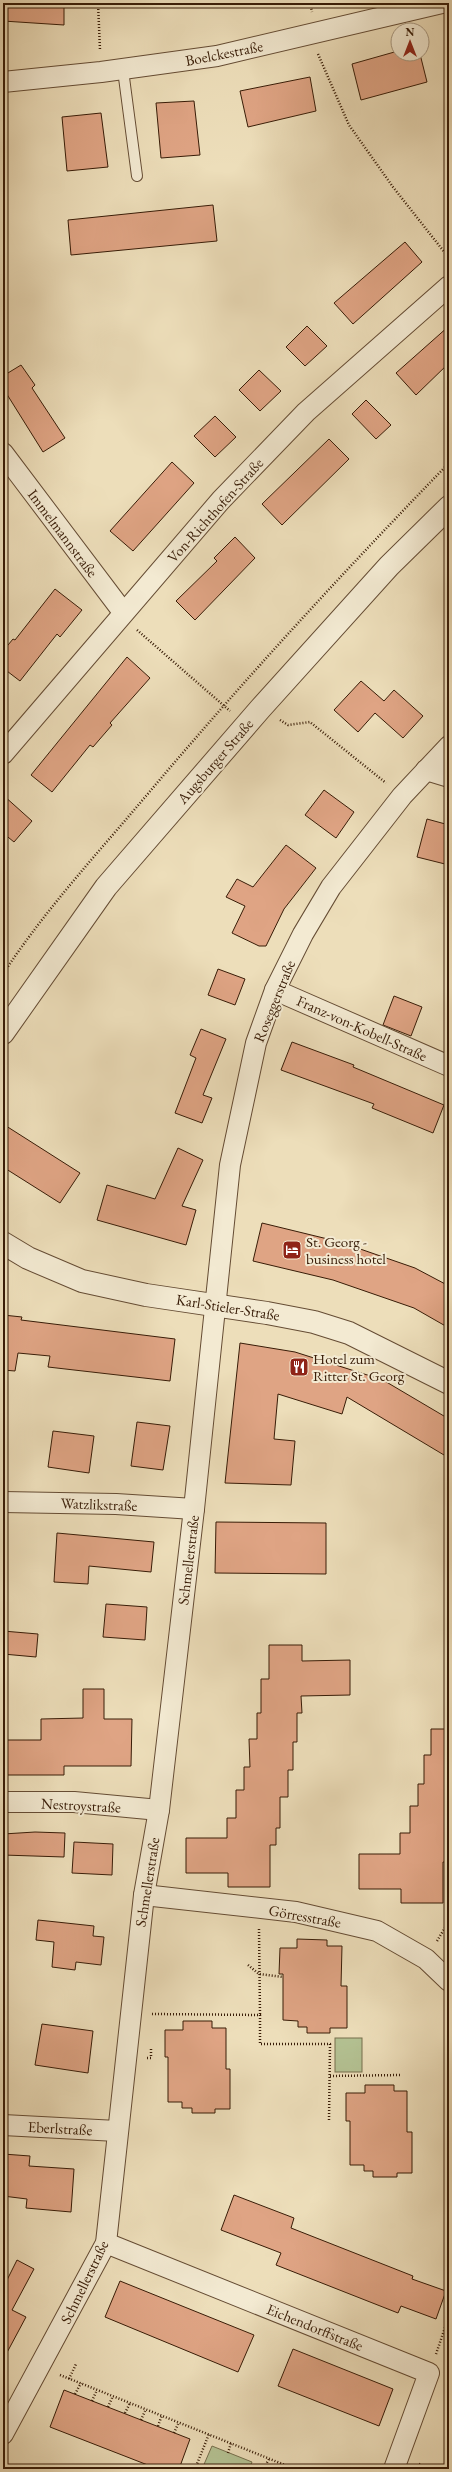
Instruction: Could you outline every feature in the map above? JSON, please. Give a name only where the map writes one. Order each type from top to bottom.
[{"type":"street","name":"Boelckestraße","points":[[3,82],[123,70],[218,56],[315,35],[442,3]]},
{"type":"street","name":"Von-Richthofen-Straße","points":[[3,754],[123,612],[221,500],[306,412],[449,286]]},
{"type":"street","name":"Immelmannstraße","points":[[3,454],[123,612]]},
{"type":"street","name":"Augsburger Straße","points":[[3,1033],[106,887],[260,709],[389,566],[449,507]]},
{"type":"street","name":"Roseggerstraße","points":[[215,1305],[230,1165],[256,1043],[275,990],[303,934],[331,887],[402,796],[449,746]]},
{"type":"street","points":[[426,770],[449,777]]},
{"type":"street","name":"Franz-von-Kobell-Straße","points":[[275,990],[449,1066]]},
{"type":"street","name":"Karl-Stieler-Straße","points":[[3,1243],[28,1258],[82,1281],[146,1295],[314,1322],[349,1333],[449,1383]]},
{"type":"street","name":"Schmellerstraße","points":[[3,2434],[41,2367],[106,2243],[125,2057],[144,1895],[159,1810],[194,1509],[215,1305]]},
{"type":"street","name":"Watzlikstraße","points":[[3,1502],[116,1504],[194,1509]]},
{"type":"street","name":"Nestroystraße","points":[[3,1802],[74,1802],[159,1810]]},
{"type":"street","name":"Görresstraße","points":[[144,1895],[296,1912],[378,1931],[426,1958],[449,1982]]},
{"type":"street","name":"Eberlstraße","points":[[3,2125],[118,2131]]},
{"type":"street","name":"Eichendorffstraße","points":[[106,2243],[429,2373]]},
{"type":"street","points":[[394,2469],[429,2373]]},
{"type":"lane","points":[[123,70],[137,176]]},
{"type":"path","points":[[98,3],[101,72]]},
{"type":"path","points":[[315,35],[317,51],[349,125],[393,186],[449,258]]},
{"type":"path","points":[[3,974],[58,898],[224,705],[299,620],[449,463]]},
{"type":"path","points":[[123,612],[136,629],[224,705],[246,727]]},
{"type":"path","points":[[260,709],[288,725],[310,722],[402,796]]},
{"type":"path","points":[[259,1908],[260,2044],[330,2044],[329,2120]]},
{"type":"path","points":[[248,1965],[259,1974],[283,1977]]},
{"type":"path","points":[[152,2021],[152,2014],[260,2015]]},
{"type":"path","points":[[125,2057],[151,2058],[151,2043]]},
{"type":"path","points":[[330,2076],[401,2075]]},
{"type":"path","points":[[429,2373],[449,2316]]},
{"type":"path","points":[[69,2378],[76,2364]]},
{"type":"path","points":[[41,2367],[231,2443],[288,2468],[295,2469]]},
{"type":"path","points":[[75,2394],[81,2383]]},
{"type":"path","points":[[92,2401],[97,2390]]},
{"type":"path","points":[[108,2407],[113,2396]]},
{"type":"path","points":[[125,2414],[130,2403]]},
{"type":"path","points":[[141,2420],[146,2409]]},
{"type":"path","points":[[158,2426],[162,2415]]},
{"type":"path","points":[[174,2432],[179,2422]]},
{"type":"path","points":[[195,2469],[208,2434]]},
{"type":"path","points":[[228,2453],[231,2443]]},
{"type":"path","points":[[264,2468],[269,2459]]},
{"type":"path","points":[[3,2463],[19,2469]]},
{"type":"green space","points":[[335,2038],[362,2038],[362,2072],[335,2072]]},
{"type":"green space","points":[[212,2446],[252,2462],[249,2469],[202,2469]]},
{"type":"building","points":[[3,3],[64,3],[64,25],[3,21]]},
{"type":"building","points":[[390,53],[390,62],[422,62],[427,82],[361,100],[352,64]]},
{"type":"building","points":[[310,77],[316,111],[248,127],[240,91]]},
{"type":"building","points":[[194,101],[200,155],[161,158],[156,103]]},
{"type":"building","points":[[101,113],[108,167],[67,171],[62,117]]},
{"type":"building","points":[[213,205],[217,241],[71,255],[68,220]]},
{"type":"building","points":[[405,242],[422,262],[353,324],[334,303]]},
{"type":"building","points":[[307,326],[327,346],[305,366],[286,347]]},
{"type":"building","points":[[449,326],[449,363],[416,395],[396,373]]},
{"type":"building","points":[[21,365],[35,385],[32,388],[65,438],[43,452],[3,388],[3,376]]},
{"type":"building","points":[[259,370],[281,391],[260,411],[239,390]]},
{"type":"building","points":[[366,400],[391,425],[376,439],[352,414]]},
{"type":"building","points":[[215,416],[236,437],[215,457],[194,436]]},
{"type":"building","points":[[329,439],[349,459],[282,525],[262,504]]},
{"type":"building","points":[[172,462],[194,483],[133,551],[110,531]]},
{"type":"building","points":[[235,537],[255,558],[195,620],[176,601],[217,561],[214,558]]},
{"type":"building","points":[[55,589],[82,610],[60,637],[57,634],[20,681],[3,668],[3,651],[13,639],[15,640]]},
{"type":"building","points":[[127,657],[150,678],[110,723],[112,725],[93,747],[90,745],[52,792],[31,775]]},
{"type":"building","points":[[361,681],[384,701],[394,690],[423,716],[403,738],[375,713],[358,732],[334,710]]},
{"type":"building","points":[[324,790],[354,812],[336,838],[305,815]]},
{"type":"building","points":[[3,795],[32,821],[14,842],[3,833]]},
{"type":"building","points":[[427,819],[449,825],[449,865],[417,857]]},
{"type":"building","points":[[286,845],[316,868],[284,909],[266,946],[259,946],[232,933],[245,906],[226,897],[237,879],[253,887]]},
{"type":"building","points":[[218,969],[245,979],[235,1005],[208,995]]},
{"type":"building","points":[[394,996],[422,1007],[411,1036],[383,1025]]},
{"type":"building","points":[[201,1029],[226,1039],[203,1095],[212,1098],[202,1123],[175,1113],[196,1058],[190,1055]]},
{"type":"building","points":[[292,1042],[354,1065],[353,1067],[444,1105],[433,1133],[372,1108],[374,1104],[281,1070]]},
{"type":"building","points":[[3,1124],[80,1173],[60,1203],[3,1167]]},
{"type":"building","points":[[178,1148],[203,1160],[182,1206],[196,1210],[186,1245],[97,1220],[107,1185],[155,1199]]},
{"type":"building","points":[[262,1223],[340,1242],[415,1268],[449,1286],[449,1328],[414,1308],[333,1280],[253,1261]]},
{"type":"building","points":[[3,1315],[22,1317],[21,1320],[175,1339],[170,1381],[48,1367],[50,1356],[18,1353],[15,1371],[3,1370]]},
{"type":"building","points":[[240,1343],[295,1352],[383,1380],[449,1419],[449,1458],[347,1397],[342,1414],[278,1394],[274,1439],[295,1441],[291,1485],[225,1483]]},
{"type":"building","points":[[137,1422],[170,1426],[163,1470],[131,1466]]},
{"type":"building","points":[[53,1431],[94,1436],[89,1473],[48,1467]]},
{"type":"building","points":[[216,1522],[326,1523],[326,1574],[215,1573]]},
{"type":"building","points":[[57,1533],[154,1542],[151,1572],[89,1566],[88,1584],[54,1582]]},
{"type":"building","points":[[106,1604],[147,1607],[145,1640],[103,1637]]},
{"type":"building","points":[[3,1631],[38,1634],[36,1657],[3,1654]]},
{"type":"building","points":[[269,1645],[302,1645],[302,1661],[350,1660],[350,1695],[301,1696],[302,1713],[297,1713],[297,1742],[293,1742],[293,1770],[288,1770],[288,1797],[280,1797],[280,1828],[276,1828],[276,1845],[270,1845],[270,1887],[228,1887],[228,1873],[186,1873],[186,1838],[227,1838],[227,1818],[236,1818],[236,1790],[244,1790],[244,1767],[250,1767],[249,1739],[257,1739],[257,1713],[261,1713],[261,1679],[269,1679]]},
{"type":"building","points":[[83,1689],[104,1689],[104,1719],[132,1719],[131,1766],[64,1766],[64,1775],[3,1775],[3,1740],[41,1740],[41,1719],[83,1718]]},
{"type":"building","points":[[431,1729],[449,1729],[449,1862],[443,1862],[443,1903],[401,1903],[401,1889],[359,1889],[359,1854],[400,1854],[400,1833],[410,1833],[410,1806],[418,1806],[418,1784],[424,1784],[424,1755],[431,1755]]},
{"type":"building","points":[[35,1832],[65,1833],[64,1857],[3,1855],[3,1834]]},
{"type":"building","points":[[74,1842],[113,1844],[112,1875],[72,1873]]},
{"type":"building","points":[[38,1920],[94,1926],[93,1936],[104,1937],[101,1965],[76,1962],[75,1970],[52,1967],[54,1942],[36,1940]]},
{"type":"building","points":[[297,1939],[327,1940],[327,1946],[342,1946],[341,1986],[347,1986],[347,2028],[330,2028],[330,2033],[307,2033],[307,2027],[298,2027],[298,2021],[283,2020],[283,1974],[279,1974],[280,1948],[297,1948]]},
{"type":"building","points":[[183,2021],[212,2021],[212,2028],[226,2028],[226,2069],[230,2069],[230,2109],[215,2109],[215,2113],[192,2113],[192,2108],[182,2108],[182,2102],[168,2102],[168,2057],[165,2057],[165,2030],[183,2030]]},
{"type":"building","points":[[42,2024],[93,2031],[88,2073],[35,2065]]},
{"type":"building","points":[[365,2085],[394,2085],[394,2091],[407,2091],[407,2132],[412,2132],[412,2173],[397,2173],[397,2177],[373,2177],[373,2171],[364,2171],[364,2165],[350,2165],[350,2121],[346,2121],[346,2093],[365,2093]]},
{"type":"building","points":[[3,2154],[30,2156],[29,2166],[74,2169],[71,2212],[26,2208],[27,2199],[3,2196]]},
{"type":"building","points":[[234,2195],[294,2218],[291,2228],[413,2276],[412,2279],[446,2291],[436,2319],[401,2306],[398,2313],[276,2265],[281,2253],[221,2230]]},
{"type":"building","points":[[17,2260],[34,2269],[12,2310],[26,2317],[3,2360],[3,2288]]},
{"type":"building","points":[[120,2281],[254,2335],[238,2372],[105,2317]]},
{"type":"building","points":[[293,2349],[393,2389],[379,2426],[278,2386]]},
{"type":"building","points":[[64,2390],[190,2439],[179,2469],[158,2469],[50,2427]]},
{"type":"place","name":"St. Georg - business hotel","points":[[292,1250]]},
{"type":"place","name":"Hotel zum Ritter St. Georg","points":[[299,1367]]}]
